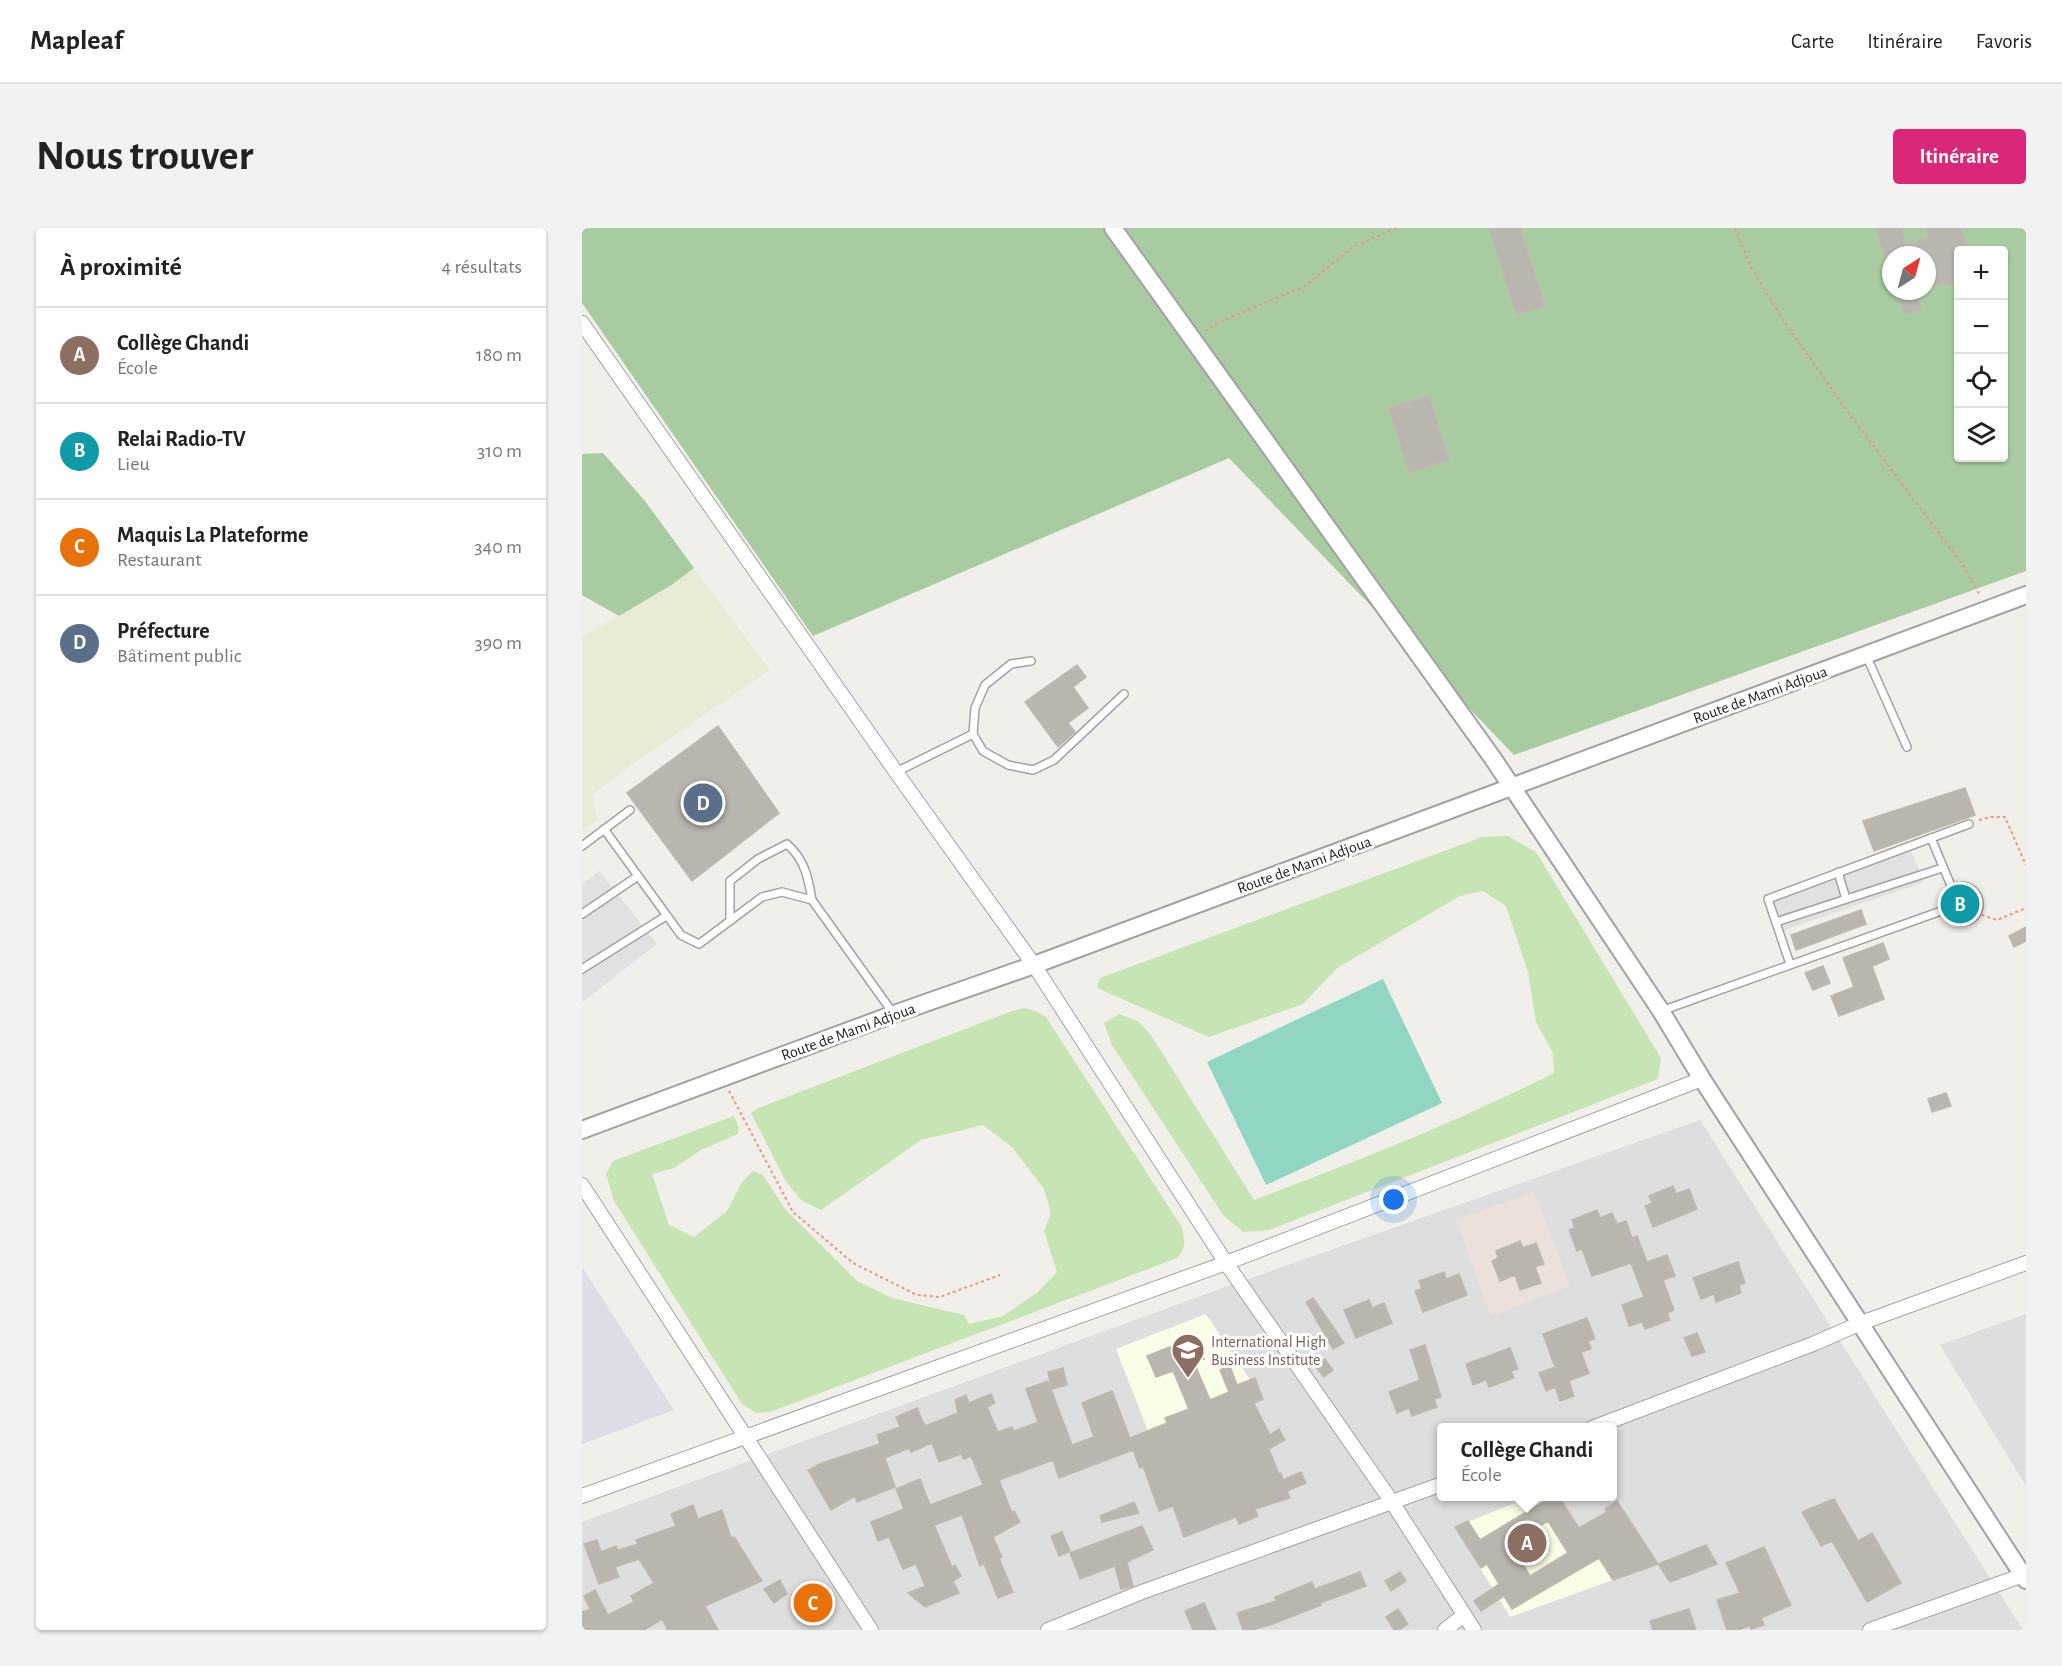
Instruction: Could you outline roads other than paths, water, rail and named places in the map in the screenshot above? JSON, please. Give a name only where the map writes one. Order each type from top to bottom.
[{"type":"street","points":[[1113,228],[1512,786],[1661,1011],[1702,1079],[2025,1576],[1870,1630]]},
{"type":"street","points":[[582,323],[1034,965],[1226,1263],[1392,1502],[1474,1630]]},
{"type":"street","name":"Route de Mami Adjoua","points":[[582,1130],[894,1014],[1034,965],[2026,595]]},
{"type":"street","points":[[582,1496],[1226,1263],[1702,1079]]},
{"type":"street","points":[[582,1185],[871,1630]]},
{"type":"street","points":[[1605,1423],[1813,1344],[1861,1323],[2026,1263]]},
{"type":"street","points":[[1048,1630],[1142,1592],[1437,1486]]},
{"type":"street","points":[[1445,1630],[1464,1615]]},
{"type":"lane","points":[[1866,655],[1907,747]]},
{"type":"lane","points":[[1031,661],[1011,664],[985,686],[975,708],[973,734],[983,751],[1008,765],[1033,770],[1054,760],[1125,694]]},
{"type":"lane","points":[[896,772],[973,734]]},
{"type":"lane","points":[[582,846],[630,810]]},
{"type":"lane","points":[[1790,964],[1768,899],[1970,824]]},
{"type":"lane","points":[[604,829],[681,935],[699,944],[762,897],[782,892],[812,900]]},
{"type":"lane","points":[[1932,838],[1942,868],[1952,888]]},
{"type":"lane","points":[[729,921],[730,881],[758,859],[787,844],[799,855],[809,881],[812,900],[894,1014]]},
{"type":"lane","points":[[1776,922],[1942,868]]},
{"type":"lane","points":[[1838,872],[1846,899]]},
{"type":"lane","points":[[582,914],[638,876]]},
{"type":"lane","points":[[1961,886],[1971,890],[1978,903],[1976,913],[1967,920],[1951,919],[1944,910],[1945,896],[1952,888],[1961,886]]},
{"type":"lane","points":[[1661,1011],[1944,910]]},
{"type":"lane","points":[[582,969],[666,916]]},
{"type":"place","name":"Préfecture","points":[[703,803]]},
{"type":"place","name":"Relai Radio-TV","points":[[1960,904]]},
{"type":"place","name":"International High Business Institute","points":[[1188,1379]]},
{"type":"place","name":"Collège Ghandi","points":[[1527,1543]]},
{"type":"place","name":"Maquis La Plateforme","points":[[813,1603]]}]
